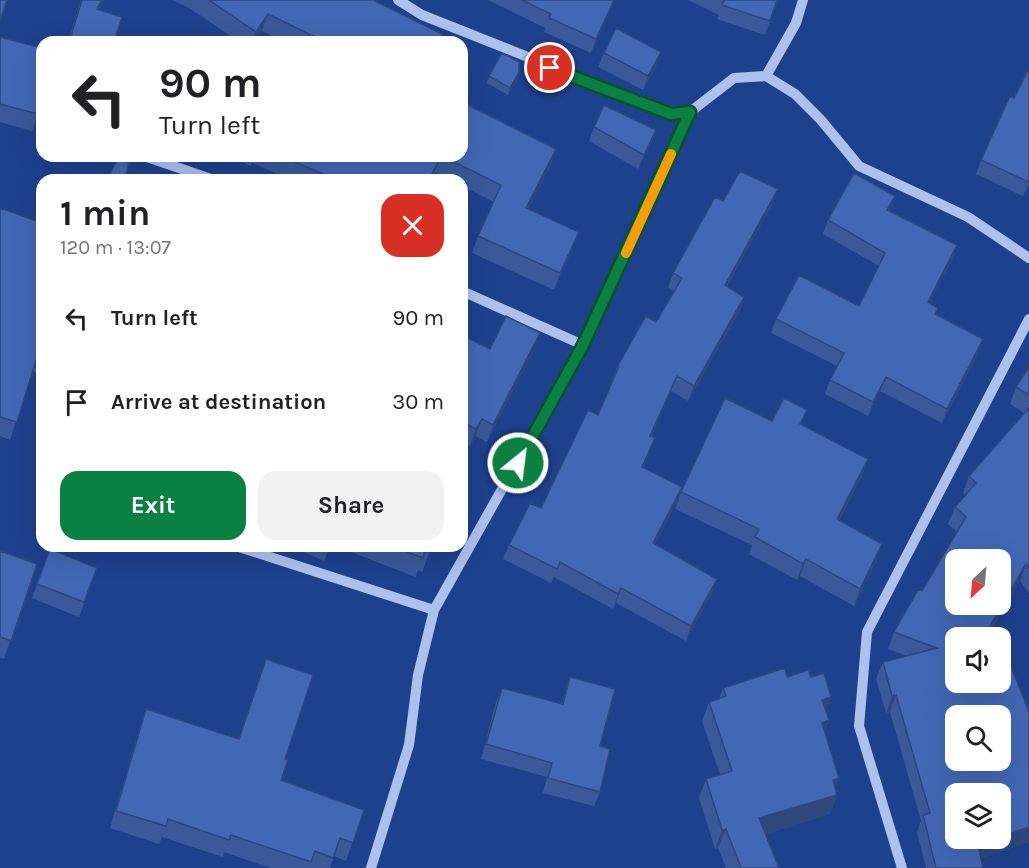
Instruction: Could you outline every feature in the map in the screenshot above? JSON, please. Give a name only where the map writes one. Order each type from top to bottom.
[{"type":"street","points":[[398,0],[422,15],[660,110],[671,114],[690,112]]},
{"type":"street","points":[[766,76],[796,23],[803,0]]},
{"type":"street","points":[[468,550],[583,345],[690,112],[734,78],[766,76],[795,94],[859,166],[968,217],[1029,258]]},
{"type":"street","points":[[162,162],[196,174]]},
{"type":"street","points":[[468,294],[583,345]]},
{"type":"street","points":[[902,868],[859,726],[867,632],[1029,319]]},
{"type":"street","points":[[255,552],[434,610]]},
{"type":"street","points":[[371,868],[409,745],[418,675],[434,610],[467,552]]},
{"type":"building","points":[[0,0],[7,0],[0,22]]},
{"type":"building","points":[[82,0],[102,0],[97,9],[122,17],[116,36],[71,36]]},
{"type":"building","points":[[209,0],[373,0],[442,34],[441,36],[313,36],[268,14],[256,32]]},
{"type":"building","points":[[522,0],[614,0],[596,39],[549,18],[551,14]]},
{"type":"building","points":[[723,0],[777,0],[770,21],[722,5]]},
{"type":"building","points":[[616,28],[661,52],[648,76],[604,53]]},
{"type":"building","points":[[0,37],[36,46],[36,113],[0,104]]},
{"type":"building","points":[[502,53],[519,62],[519,72],[510,88],[489,76]]},
{"type":"building","points":[[1029,68],[1029,182],[981,160],[1010,96],[1014,98]]},
{"type":"building","points":[[468,105],[556,149],[526,208],[579,232],[560,273],[478,236],[501,185],[454,162],[468,162]]},
{"type":"building","points":[[604,105],[656,130],[644,155],[594,127]]},
{"type":"building","points":[[116,162],[129,163],[126,174],[110,174]]},
{"type":"building","points":[[295,162],[438,162],[432,174],[323,174]]},
{"type":"building","points":[[740,171],[778,189],[725,285],[744,297],[694,386],[677,376],[650,436],[655,438],[642,467],[682,487],[653,543],[717,579],[691,626],[621,588],[618,594],[560,562],[557,569],[509,545],[530,503],[541,508],[588,410],[598,415],[618,365],[646,316],[656,322],[682,278],[673,273],[715,197],[723,201]]},
{"type":"building","points":[[854,173],[895,196],[887,210],[957,245],[928,302],[938,308],[935,314],[983,339],[947,409],[886,377],[873,402],[830,380],[844,353],[776,319],[799,275],[859,306],[885,253],[828,220]]},
{"type":"building","points":[[0,208],[36,221],[36,360],[17,422],[0,417]]},
{"type":"building","points":[[506,316],[540,333],[493,425],[482,419],[476,429],[468,425],[468,338],[490,349]]},
{"type":"building","points":[[1029,367],[1029,395],[1016,387]]},
{"type":"building","points":[[725,398],[772,421],[784,398],[807,410],[800,424],[868,459],[837,519],[882,544],[860,589],[806,559],[803,564],[755,537],[759,529],[681,492]]},
{"type":"building","points":[[1029,408],[1029,568],[1026,564],[1011,590],[1011,549],[947,549],[966,517],[955,507],[976,483],[969,476]]},
{"type":"building","points":[[0,551],[37,564],[11,641],[0,637]]},
{"type":"building","points":[[49,552],[57,552],[97,568],[84,602],[37,584]]},
{"type":"building","points":[[408,552],[425,552],[423,558]]},
{"type":"building","points":[[945,552],[945,615],[996,615],[990,626],[992,627],[945,627],[945,693],[1011,693],[1011,666],[1029,712],[1029,827],[1011,833],[1011,783],[945,783],[945,849],[979,849],[983,868],[936,868],[923,815],[930,813],[896,695],[892,696],[883,662],[937,648],[894,632],[918,590],[922,591]]},
{"type":"building","points":[[266,659],[313,675],[285,759],[288,760],[281,780],[364,810],[353,843],[340,838],[333,858],[315,851],[311,862],[231,835],[229,840],[168,819],[166,826],[116,811],[146,709],[239,739]]},
{"type":"building","points":[[785,668],[787,677],[808,670],[811,677],[824,673],[831,697],[822,700],[829,720],[822,723],[839,778],[833,780],[837,795],[759,818],[779,868],[741,868],[726,829],[722,830],[706,779],[732,771],[709,702],[726,696],[723,688]]},
{"type":"building","points":[[570,677],[615,689],[600,746],[610,749],[600,792],[548,778],[552,763],[486,744],[502,688],[563,704]]},
{"type":"slow traffic","points":[[626,253],[671,154]]},
{"type":"route","points":[[518,463],[583,345],[690,112],[671,114],[550,68]]}]
